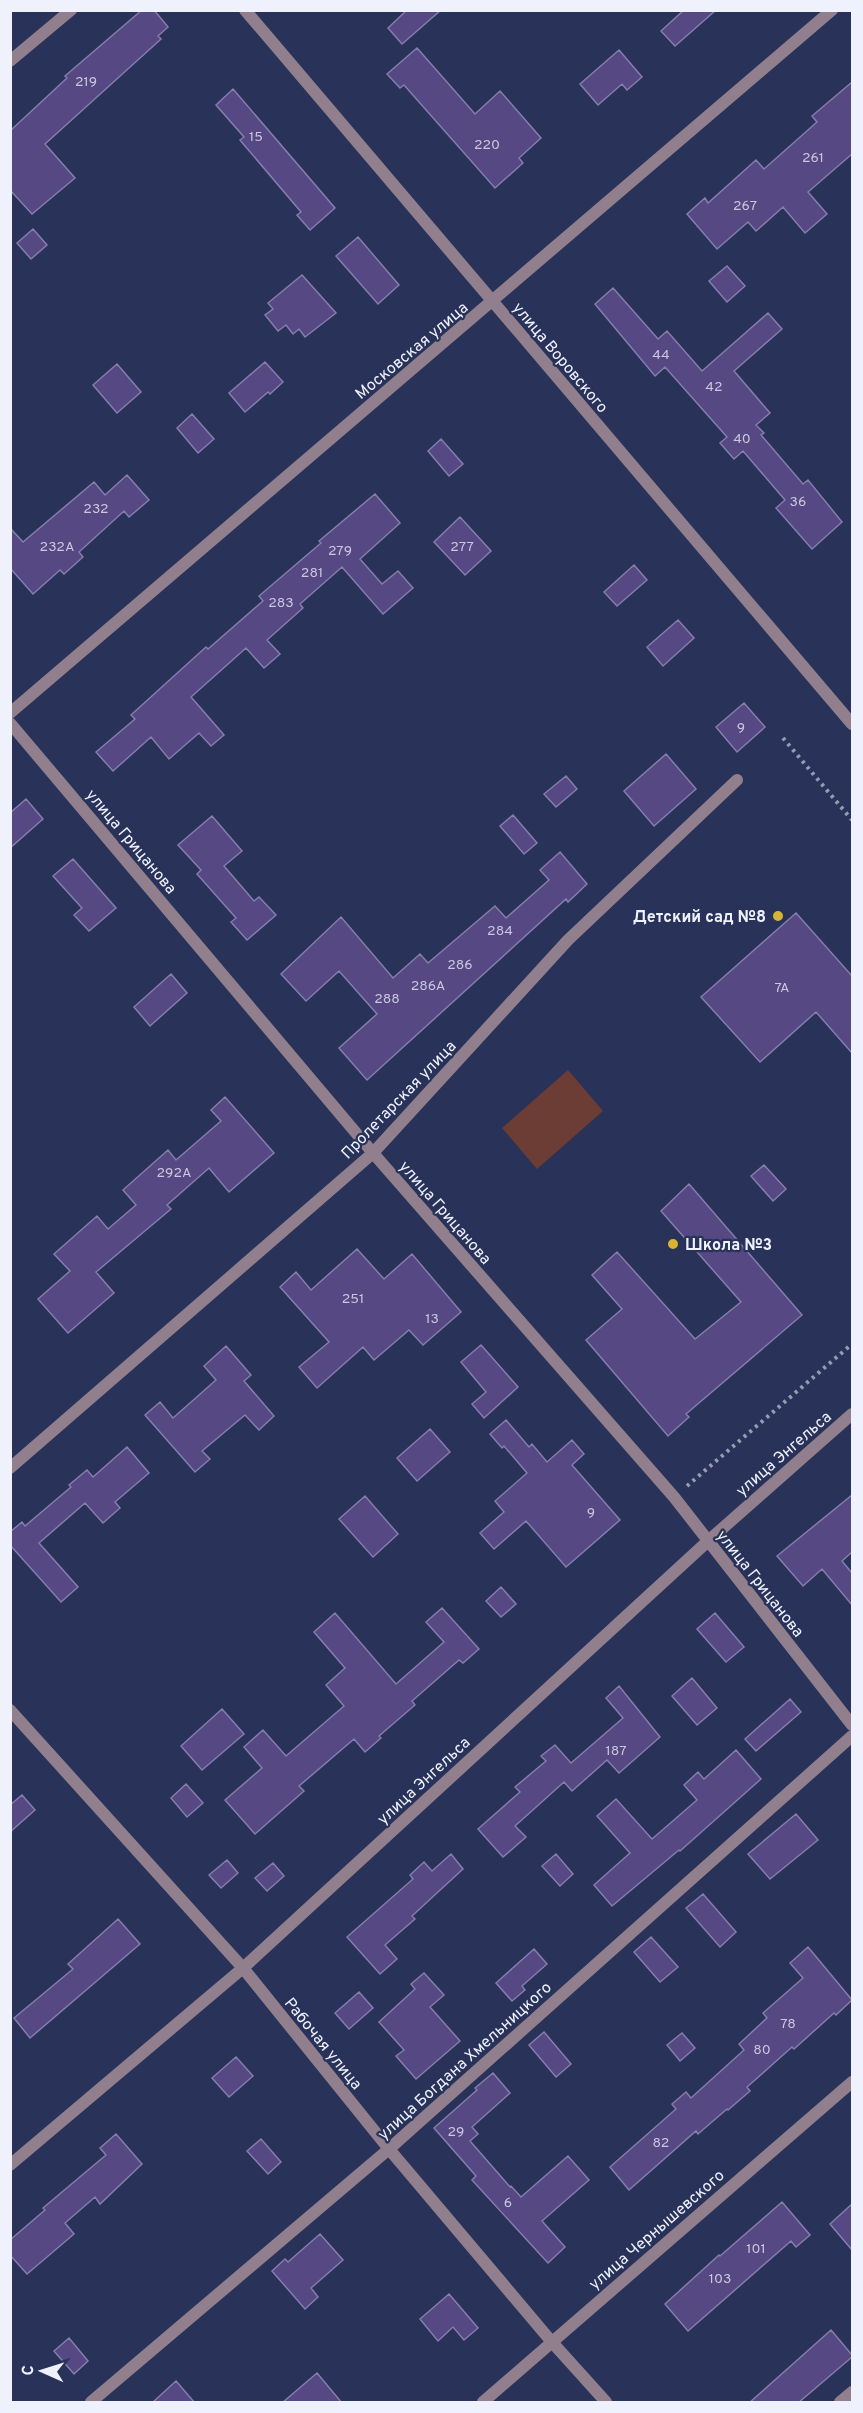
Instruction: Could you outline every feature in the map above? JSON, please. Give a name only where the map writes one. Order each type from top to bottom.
[{"type":"street","points":[[10,62],[71,10]]},
{"type":"street","name":"улица Воровского","points":[[245,10],[852,724]]},
{"type":"street","name":"Московская улица","points":[[10,713],[493,303],[832,10]]},
{"type":"street","name":"улица Грицанова","points":[[10,723],[373,1153],[674,1497],[852,1725]]},
{"type":"street","name":"Пролетарская улица","points":[[10,1468],[373,1153],[568,940],[737,780]]},
{"type":"street","name":"улица Энгельса","points":[[10,2164],[243,1968],[707,1542],[852,1414]]},
{"type":"street","name":"Рабочая улица","points":[[10,1710],[243,1968],[389,2149],[551,2342],[606,2403]]},
{"type":"street","name":"улица Богдана Хмельницкого","points":[[91,2403],[389,2149],[852,1736]]},
{"type":"street","name":"улица Чернышевского","points":[[483,2403],[852,2082]]},
{"type":"street","points":[[840,2403],[852,2391]]},
{"type":"path","points":[[783,738],[852,820]]},
{"type":"path","points":[[674,1497],[852,1344]]},
{"type":"shaded area","points":[[568,1070],[603,1111],[537,1169],[502,1128]]},
{"type":"building","points":[[142,10],[154,10],[168,27],[158,36],[161,39],[45,144],[75,178],[32,214],[10,190],[10,131],[67,78],[65,76]]},
{"type":"building","points":[[407,10],[441,10],[402,44],[388,28]]},
{"type":"building","points":[[684,10],[716,10],[675,46],[661,31]]},
{"type":"building","points":[[417,48],[475,114],[500,91],[541,138],[519,158],[523,163],[495,188],[404,85],[400,88],[387,74]]},
{"type":"building","points":[[619,50],[642,77],[627,90],[622,84],[598,105],[580,84]]},
{"type":"building","points":[[852,82],[852,154],[808,192],[827,214],[805,233],[783,207],[756,231],[748,222],[717,249],[687,214],[705,198],[708,203],[756,160],[764,169],[817,122],[812,116]]},
{"type":"building","points":[[233,89],[335,208],[310,230],[297,215],[301,212],[240,140],[244,137],[216,105]]},
{"type":"building","points":[[33,229],[47,245],[31,259],[17,243]]},
{"type":"building","points":[[358,237],[399,285],[378,304],[336,256]]},
{"type":"building","points":[[727,266],[745,286],[727,302],[709,281]]},
{"type":"building","points":[[302,275],[336,313],[305,337],[299,329],[293,334],[286,325],[278,331],[265,315],[273,309],[268,303]]},
{"type":"building","points":[[613,288],[658,339],[667,331],[702,371],[768,313],[782,329],[734,371],[770,413],[756,425],[764,433],[761,435],[803,484],[808,480],[842,522],[812,549],[776,508],[785,500],[743,451],[734,459],[720,443],[727,437],[665,367],[655,376],[595,304]]},
{"type":"building","points":[[265,362],[283,382],[245,412],[229,393]]},
{"type":"building","points":[[117,364],[141,392],[117,413],[93,385]]},
{"type":"building","points":[[192,414],[214,439],[198,453],[177,428]]},
{"type":"building","points":[[441,439],[463,464],[449,476],[428,451]]},
{"type":"building","points":[[127,475],[149,500],[129,517],[124,511],[79,552],[83,557],[64,574],[60,570],[33,594],[10,568],[10,528],[23,542],[94,482],[105,495]]},
{"type":"building","points":[[375,494],[400,523],[360,559],[382,584],[398,571],[413,588],[383,614],[342,567],[300,604],[303,608],[267,640],[280,654],[264,668],[246,648],[191,697],[224,735],[211,746],[199,733],[169,759],[151,737],[113,771],[96,752],[135,719],[131,715],[206,647],[208,649],[263,601],[259,596]]},
{"type":"building","points":[[460,517],[491,551],[465,575],[434,542]]},
{"type":"building","points":[[634,565],[647,580],[617,606],[604,592]]},
{"type":"building","points":[[678,620],[694,638],[663,666],[647,647]]},
{"type":"building","points":[[744,703],[765,727],[737,752],[716,727]]},
{"type":"building","points":[[666,754],[696,789],[654,826],[624,791]]},
{"type":"building","points":[[566,776],[577,789],[556,807],[544,794]]},
{"type":"building","points":[[26,799],[43,819],[10,848],[10,813]]},
{"type":"building","points":[[513,815],[537,843],[524,854],[500,826]]},
{"type":"building","points":[[212,816],[242,851],[224,866],[254,901],[259,897],[276,915],[247,940],[231,922],[236,918],[197,874],[201,870],[178,845]]},
{"type":"building","points":[[560,852],[587,884],[568,902],[566,899],[367,1080],[339,1048],[377,1014],[339,971],[306,1001],[281,974],[341,917],[393,978],[420,954],[428,963],[495,906],[506,918],[549,880],[540,870]]},
{"type":"building","points":[[73,859],[116,908],[89,931],[74,915],[82,908],[53,876]]},
{"type":"building","points":[[796,913],[852,976],[852,1053],[816,1012],[760,1062],[701,997]]},
{"type":"building","points":[[171,974],[187,993],[150,1026],[134,1007]]},
{"type":"building","points":[[225,1097],[274,1153],[229,1192],[209,1168],[167,1205],[171,1209],[96,1272],[114,1293],[68,1333],[38,1299],[70,1271],[54,1254],[97,1216],[108,1229],[136,1205],[123,1190],[168,1150],[176,1160],[221,1121],[211,1110]]},
{"type":"building","points":[[764,1165],[786,1189],[773,1201],[751,1176]]},
{"type":"building","points":[[689,1184],[802,1315],[686,1414],[689,1417],[668,1436],[586,1340],[622,1309],[592,1275],[617,1252],[695,1339],[741,1302],[661,1211]]},
{"type":"building","points":[[357,1249],[384,1279],[412,1254],[461,1312],[423,1345],[409,1330],[374,1360],[363,1347],[317,1388],[299,1367],[329,1342],[280,1287],[296,1272],[311,1290]]},
{"type":"building","points":[[481,1345],[518,1387],[484,1418],[472,1404],[486,1392],[461,1362]]},
{"type":"building","points":[[226,1346],[251,1375],[244,1381],[274,1416],[259,1430],[245,1415],[202,1451],[210,1459],[195,1472],[145,1415],[160,1402],[173,1418],[216,1380],[204,1366]]},
{"type":"building","points":[[506,1420],[529,1447],[532,1444],[547,1462],[572,1440],[584,1454],[572,1465],[620,1520],[566,1567],[526,1521],[494,1549],[480,1533],[504,1512],[495,1501],[527,1473],[504,1446],[502,1448],[490,1434]]},
{"type":"building","points":[[430,1429],[450,1452],[417,1481],[397,1458]]},
{"type":"building","points":[[127,1447],[149,1473],[115,1502],[120,1508],[103,1523],[85,1503],[39,1543],[78,1587],[61,1602],[10,1545],[10,1532],[22,1522],[25,1526],[71,1487],[69,1485],[87,1470],[93,1477]]},
{"type":"building","points":[[852,1495],[852,1552],[842,1561],[852,1573],[852,1605],[822,1569],[803,1586],[777,1556]]},
{"type":"building","points":[[365,1496],[398,1534],[373,1557],[339,1519]]},
{"type":"building","points":[[501,1587],[516,1604],[501,1617],[486,1601]]},
{"type":"building","points":[[442,1608],[479,1649],[463,1663],[459,1660],[412,1701],[415,1705],[379,1736],[381,1738],[365,1752],[354,1739],[299,1786],[304,1791],[255,1834],[225,1800],[262,1768],[244,1747],[263,1730],[286,1756],[344,1706],[326,1685],[345,1668],[314,1632],[335,1613],[396,1684],[444,1642],[426,1622]]},
{"type":"building","points":[[715,1613],[744,1647],[726,1662],[697,1629]]},
{"type":"building","points":[[692,1678],[717,1708],[697,1725],[672,1696]]},
{"type":"building","points":[[619,1686],[660,1737],[619,1773],[607,1760],[572,1791],[564,1782],[515,1826],[526,1837],[503,1857],[478,1829],[520,1792],[515,1787],[546,1761],[541,1756],[555,1745],[571,1763],[623,1718],[606,1698]]},
{"type":"building","points":[[790,1699],[801,1712],[756,1751],[745,1739]]},
{"type":"building","points":[[222,1709],[244,1734],[202,1770],[181,1746]]},
{"type":"building","points":[[736,1750],[761,1779],[680,1851],[612,1906],[594,1885],[630,1853],[597,1816],[616,1799],[652,1839],[697,1800],[684,1785],[698,1772],[704,1779]]},
{"type":"building","points":[[186,1784],[203,1803],[187,1817],[171,1798]]},
{"type":"building","points":[[22,1795],[35,1810],[10,1832],[10,1805]]},
{"type":"building","points":[[796,1814],[818,1840],[770,1879],[748,1854]]},
{"type":"building","points":[[451,1854],[463,1869],[412,1916],[415,1919],[385,1945],[397,1959],[380,1974],[347,1937],[413,1879],[410,1875],[424,1862],[432,1871]]},
{"type":"building","points":[[556,1854],[573,1874],[560,1886],[542,1866]]},
{"type":"building","points":[[227,1860],[238,1873],[221,1888],[209,1875]]},
{"type":"building","points":[[273,1863],[284,1876],[267,1891],[255,1878]]},
{"type":"building","points":[[703,1894],[736,1932],[720,1947],[686,1908]]},
{"type":"building","points":[[118,1919],[140,1944],[30,2038],[14,2018],[73,1969],[68,1964]]},
{"type":"building","points":[[651,1937],[678,1967],[660,1982],[634,1952]]},
{"type":"building","points":[[808,1947],[852,2000],[794,2049],[792,2047],[747,2087],[750,2091],[728,2110],[698,2134],[696,2131],[629,2190],[610,2167],[676,2109],[672,2104],[686,2092],[691,2098],[744,2050],[739,2044],[767,2018],[763,2013],[803,1978],[790,1963]]},
{"type":"building","points":[[534,1949],[547,1964],[522,1986],[525,1990],[512,2001],[496,1983]]},
{"type":"building","points":[[424,1973],[444,1995],[430,2007],[460,2041],[416,2079],[396,2056],[404,2050],[379,2022],[415,1989],[411,1984]]},
{"type":"building","points":[[359,1992],[373,2008],[349,2029],[335,2013]]},
{"type":"building","points":[[544,2032],[571,2064],[556,2077],[529,2045]]},
{"type":"building","points":[[682,2033],[695,2048],[680,2061],[667,2045]]},
{"type":"building","points":[[236,2057],[253,2076],[229,2097],[212,2078]]},
{"type":"building","points":[[493,2073],[510,2093],[472,2127],[478,2134],[470,2141],[510,2187],[521,2197],[568,2156],[589,2180],[542,2221],[565,2247],[548,2263],[472,2180],[476,2176],[434,2128]]},
{"type":"building","points":[[116,2134],[142,2164],[100,2204],[95,2197],[65,2223],[74,2234],[27,2274],[10,2255],[10,2240],[45,2210],[43,2208],[106,2155],[100,2148]]},
{"type":"building","points":[[261,2139],[281,2162],[268,2174],[247,2151]]},
{"type":"building","points":[[782,2202],[810,2235],[796,2247],[791,2241],[688,2331],[665,2304]]},
{"type":"building","points":[[852,2204],[852,2250],[830,2224]]},
{"type":"building","points":[[320,2234],[343,2260],[311,2288],[318,2297],[305,2309],[272,2271],[285,2259],[288,2262]]},
{"type":"building","points":[[449,2294],[478,2328],[464,2340],[453,2327],[438,2341],[420,2319]]},
{"type":"building","points":[[831,2330],[852,2357],[798,2403],[749,2403]]},
{"type":"building","points":[[69,2338],[88,2361],[74,2374],[54,2351]]},
{"type":"building","points":[[317,2373],[342,2403],[282,2403]]},
{"type":"building","points":[[176,2381],[195,2403],[152,2403]]},
{"type":"place","name":"Детский сад №8","points":[[778,916]]},
{"type":"place","name":"Школа №3","points":[[673,1244]]}]
